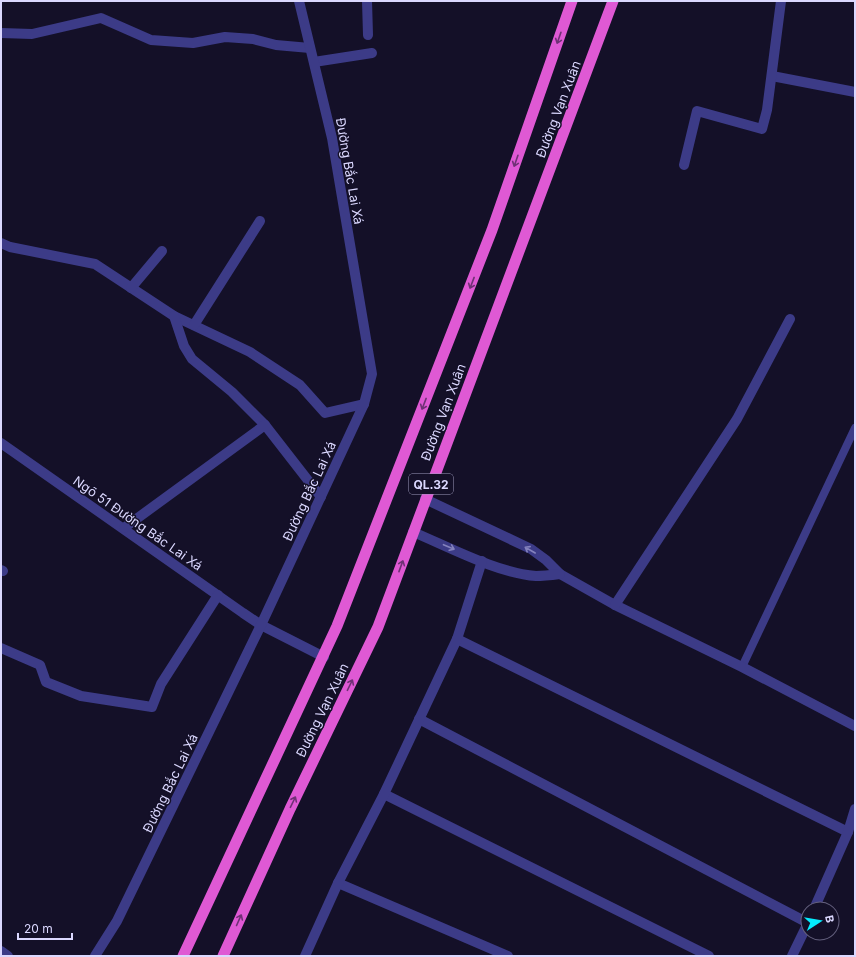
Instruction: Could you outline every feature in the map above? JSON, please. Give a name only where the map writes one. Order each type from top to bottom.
[{"type":"highway","name":"Đường Vạn Xuân","points":[[183,956],[338,626],[492,230],[572,1]]},
{"type":"highway","name":"Đường Vạn Xuân","points":[[223,956],[290,809],[378,627],[613,1]]},
{"type":"street","name":"Đường Bắc Lai Xá","points":[[95,956],[117,920],[261,625],[364,404],[372,374],[332,138],[299,1]]},
{"type":"street","points":[[367,1],[368,35]]},
{"type":"street","points":[[684,165],[697,111],[762,129],[768,110],[781,1]]},
{"type":"street","points":[[1,33],[32,34],[101,18],[151,40],[193,43],[224,37],[253,39],[276,45],[310,48]]},
{"type":"street","points":[[314,62],[372,53]]},
{"type":"street","points":[[772,76],[855,92]]},
{"type":"street","points":[[194,325],[260,221]]},
{"type":"street","points":[[1,243],[10,247],[95,264],[174,316],[250,352],[300,385],[325,413],[364,404]]},
{"type":"street","points":[[131,288],[162,251]]},
{"type":"street","points":[[174,316],[184,346],[192,359],[232,392],[265,424],[321,497]]},
{"type":"street","points":[[615,605],[737,419],[790,319]]},
{"type":"street","points":[[124,528],[265,424]]},
{"type":"street","name":"Ngõ 51 Đường Bắc Lai Xá","points":[[1,443],[261,625],[324,656]]},
{"type":"street","points":[[425,499],[531,549],[546,560],[560,574],[615,605],[742,667],[855,726]]},
{"type":"street","points":[[413,532],[482,561],[516,572],[536,576],[560,574]]},
{"type":"street","points":[[305,956],[338,883],[384,794],[457,639],[482,561]]},
{"type":"street","points":[[1,648],[40,665],[46,682],[81,696],[152,707],[161,684],[218,595]]},
{"type":"street","points":[[457,639],[848,832]]},
{"type":"street","points":[[419,719],[800,919]]},
{"type":"street","points":[[384,794],[709,956]]},
{"type":"street","points":[[818,901],[848,832],[855,809]]},
{"type":"street","points":[[338,883],[508,956]]},
{"type":"street","points":[[792,956],[800,940]]},
{"type":"street","points":[[1,951],[8,956]]},
{"type":"lane","points":[[742,667],[853,438],[855,428]]}]
